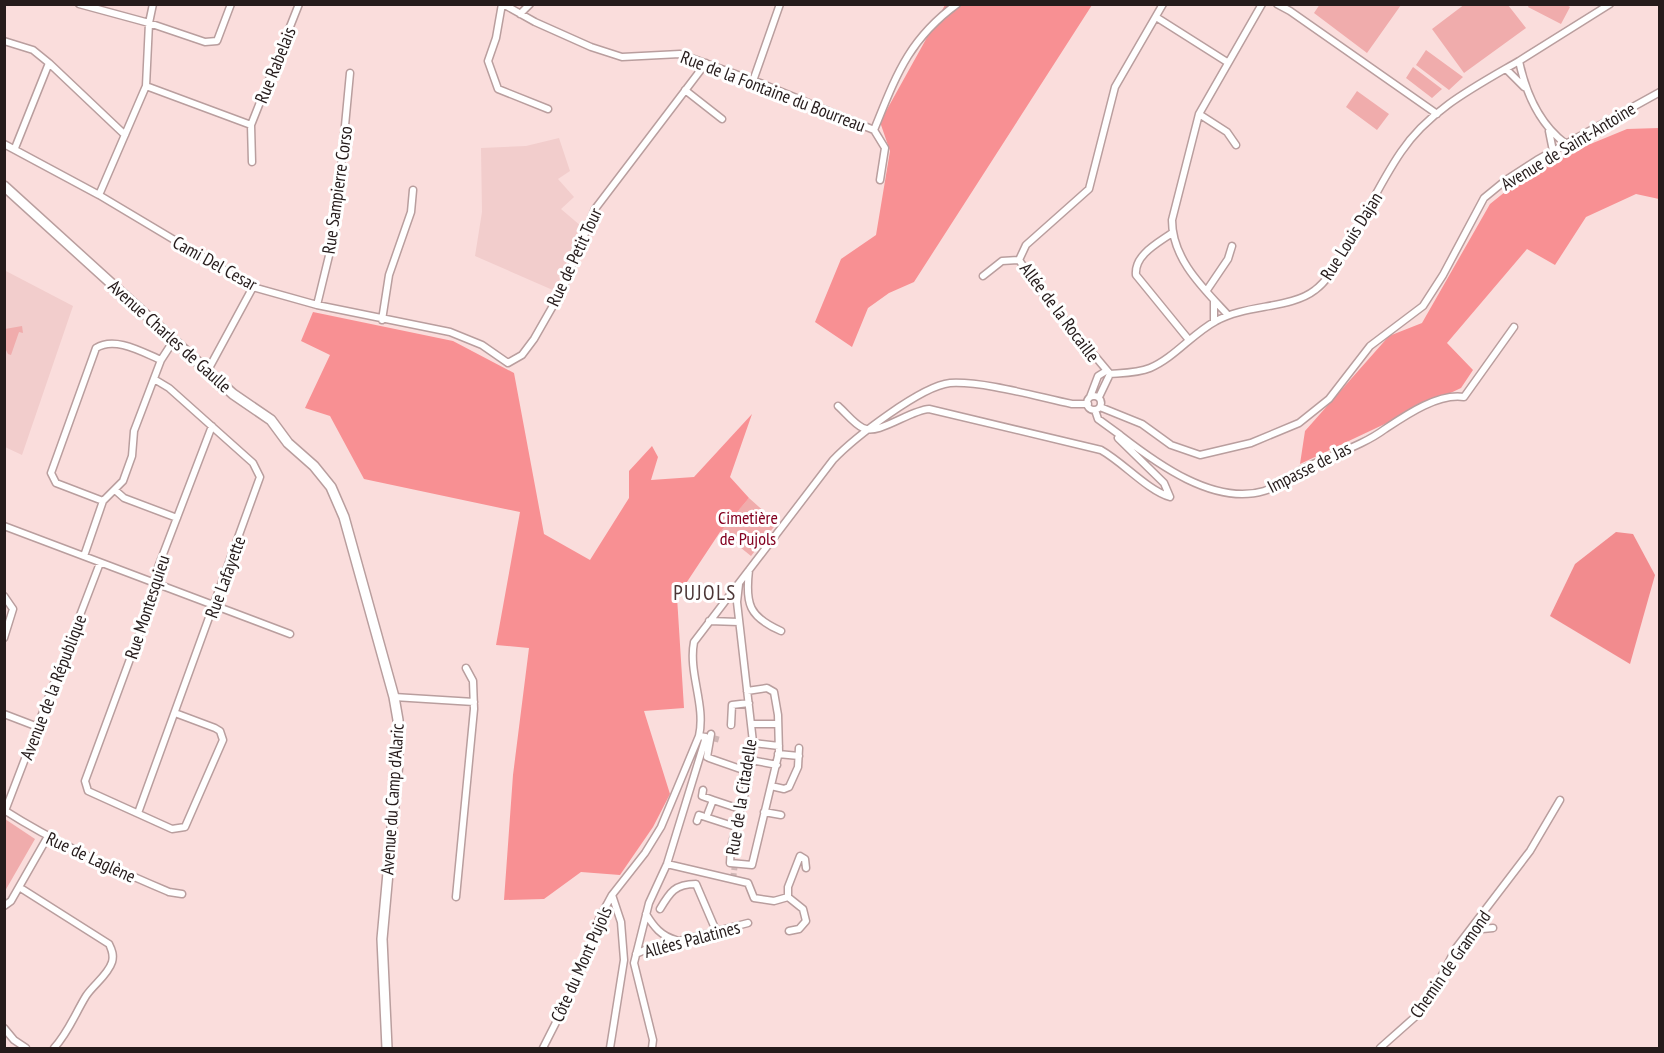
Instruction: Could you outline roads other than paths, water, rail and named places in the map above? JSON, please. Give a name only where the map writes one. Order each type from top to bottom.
[{"type":"main road","name":"Avenue Charles de Gaulle","points":[[4,186],[233,394],[271,420],[288,443],[314,466],[331,487]]},
{"type":"main road","name":"Avenue du Camp d'Alaric","points":[[331,487],[344,517],[394,697],[398,720],[398,762],[381,939],[387,1048]]},
{"type":"street","points":[[79,4],[149,23],[205,42],[217,40],[231,4]]},
{"type":"street","points":[[99,195],[146,86],[149,23],[153,4]]},
{"type":"street","name":"Rue Rabelais","points":[[252,162],[250,125],[299,4]]},
{"type":"street","points":[[503,4],[488,62],[498,89],[548,109]]},
{"type":"street","name":"Rue de la Fontaine du Bourreau","points":[[503,4],[591,47],[622,57],[680,54],[874,130],[885,148],[880,180]]},
{"type":"street","points":[[520,14],[530,4]]},
{"type":"street","points":[[753,81],[780,4]]},
{"type":"street","points":[[874,130],[892,84],[917,41],[940,17],[957,4]]},
{"type":"street","name":"Allée de la Rocaille","points":[[1108,372],[1019,260],[1026,245],[1089,189],[1115,87],[1163,4]]},
{"type":"street","points":[[1228,315],[1181,258],[1172,233],[1173,210],[1199,114],[1262,4]]},
{"type":"street","points":[[1277,4],[1437,114]]},
{"type":"street","name":"Rue Louis Dajan","points":[[1108,372],[1153,367],[1214,322],[1228,315],[1263,305],[1294,301],[1318,288],[1332,272],[1402,151],[1421,127],[1473,88],[1610,4]]},
{"type":"street","points":[[1156,17],[1227,62]]},
{"type":"street","points":[[4,41],[33,50],[50,63],[125,135]]},
{"type":"street","points":[[1519,61],[1524,87]]},
{"type":"street","points":[[15,148],[50,63]]},
{"type":"street","name":"Rue de Petit Tour","points":[[508,363],[522,355],[534,339],[562,290],[594,209],[706,63]]},
{"type":"street","points":[[1506,69],[1524,87],[1549,131],[1553,151]]},
{"type":"street","name":"Rue Sampierre Corso","points":[[317,305],[335,231],[351,74]]},
{"type":"street","name":"Rue Rabelais","points":[[146,86],[250,125]]},
{"type":"street","points":[[685,90],[722,119]]},
{"type":"street","name":"Avenue de Saint-Antoine","points":[[1097,408],[1142,424],[1171,445],[1200,455],[1251,443],[1299,423],[1329,399],[1370,346],[1423,306],[1484,198],[1506,180],[1553,151],[1659,92]]},
{"type":"street","points":[[1199,114],[1227,132],[1236,145]]},
{"type":"street","points":[[1549,131],[1566,144]]},
{"type":"street","name":"Cami Del Cesar","points":[[4,144],[99,195],[253,287],[382,320],[450,332],[482,345],[508,363]]},
{"type":"street","points":[[382,320],[388,275],[411,212],[413,190]]},
{"type":"street","points":[[1172,233],[1142,256],[1136,268],[1137,274],[1189,340]]},
{"type":"street","points":[[1207,290],[1228,259],[1232,246]]},
{"type":"street","points":[[983,276],[1002,261],[1019,260]]},
{"type":"street","points":[[207,370],[253,287]]},
{"type":"street","points":[[1214,299],[1214,322]]},
{"type":"street","name":"Impasse de Jas","points":[[1120,435],[1155,463],[1184,480],[1225,491],[1262,491],[1284,482],[1305,467],[1376,435],[1430,404],[1454,396],[1464,397],[1514,327]]},
{"type":"street","points":[[84,556],[103,501],[123,481],[131,460],[132,436],[161,360],[174,340]]},
{"type":"street","points":[[103,501],[56,483],[51,474],[89,364],[96,348],[103,343],[113,343],[161,360]]},
{"type":"street","points":[[1089,400],[1098,376],[1108,372]]},
{"type":"street","points":[[838,406],[863,429],[874,431],[909,414],[929,409],[1101,450],[1120,460],[1158,494],[1170,497],[1164,483],[1118,438],[1120,435],[1098,419],[1099,397],[1108,372]]},
{"type":"street","name":"Rue Lafayette","points":[[138,813],[260,477],[253,463],[168,388],[154,379]]},
{"type":"street","points":[[750,775],[708,757],[708,738],[701,720],[692,650],[699,633],[833,460],[870,429],[931,387],[951,383],[973,385],[1072,404],[1099,397]]},
{"type":"street","points":[[1089,400],[1097,408]]},
{"type":"street","name":"Rue Montesquieu","points":[[138,813],[92,794],[86,788],[85,781],[156,584],[157,570],[212,426]]},
{"type":"street","points":[[115,490],[124,498],[177,518]]},
{"type":"street","points":[[4,536],[6,527],[290,634]]},
{"type":"street","name":"Avenue de la République","points":[[5,810],[100,563]]},
{"type":"street","points":[[749,570],[747,589],[750,608],[759,620],[781,631]]},
{"type":"street","name":"Rue de la Citadelle","points":[[740,582],[737,602],[753,743],[750,775],[740,809],[730,863],[752,865],[762,829],[764,812]]},
{"type":"street","points":[[4,596],[13,609],[4,638]]},
{"type":"street","points":[[709,621],[739,622]]},
{"type":"street","points":[[456,897],[474,702],[473,681],[466,668]]},
{"type":"street","points":[[747,691],[767,688],[774,692],[778,724],[778,754],[764,812],[781,815]]},
{"type":"street","points":[[394,697],[474,702]]},
{"type":"street","points":[[732,721],[732,705],[749,703]]},
{"type":"street","points":[[138,813],[172,829],[186,827],[221,746],[220,730],[175,713]]},
{"type":"street","points":[[4,714],[38,727]]},
{"type":"street","points":[[752,725],[778,724]]},
{"type":"street","name":"Côte du Mont Pujols","points":[[543,1048],[578,979],[599,919],[612,895],[645,854],[708,738]]},
{"type":"street","name":"Allées Palatines","points":[[652,1048],[653,1040],[634,963],[646,915],[667,864],[708,738]]},
{"type":"street","points":[[753,743],[778,746]]},
{"type":"street","points":[[771,783],[784,789],[789,787],[798,767],[799,748]]},
{"type":"street","points":[[778,754],[799,756]]},
{"type":"street","points":[[751,760],[777,765]]},
{"type":"street","points":[[703,790],[702,796],[740,809]]},
{"type":"street","points":[[708,813],[713,800]]},
{"type":"street","name":"Chemin de Gramond","points":[[1380,1048],[1415,1017],[1428,1002],[1456,948],[1514,873],[1560,800]]},
{"type":"street","name":"Rue de Laglène","points":[[5,810],[47,838],[169,892],[182,894]]},
{"type":"street","points":[[697,821],[699,815],[736,827]]},
{"type":"street","points":[[4,906],[19,887],[47,838]]},
{"type":"street","points":[[789,931],[799,929],[806,921],[802,909],[788,897],[788,887],[800,856],[805,859],[806,868]]},
{"type":"street","points":[[667,864],[748,883],[754,898],[774,901],[788,897]]},
{"type":"street","points":[[660,909],[672,888],[683,884],[696,884],[717,933]]},
{"type":"street","points":[[19,887],[109,944],[113,952],[106,972],[86,996],[63,1038],[54,1048]]},
{"type":"street","name":"Allées Palatines","points":[[610,1048],[624,960],[621,922],[612,895]]},
{"type":"street","points":[[646,915],[654,927],[666,937],[679,941]]},
{"type":"street","name":"Allées Palatines","points":[[636,954],[647,949],[717,933],[748,923]]},
{"type":"street","points":[[1471,930],[1492,928]]},
{"type":"street","points":[[4,1028],[14,1040],[26,1048]]},
{"type":"tunnel","points":[[713,738],[720,740]]},
{"type":"tunnel","points":[[733,879],[735,864]]},
{"type":"district","name":"PUJOLS","points":[[705,592]]},
{"type":"park label","name":"Cimetière de Pujols","points":[[748,527]]}]
